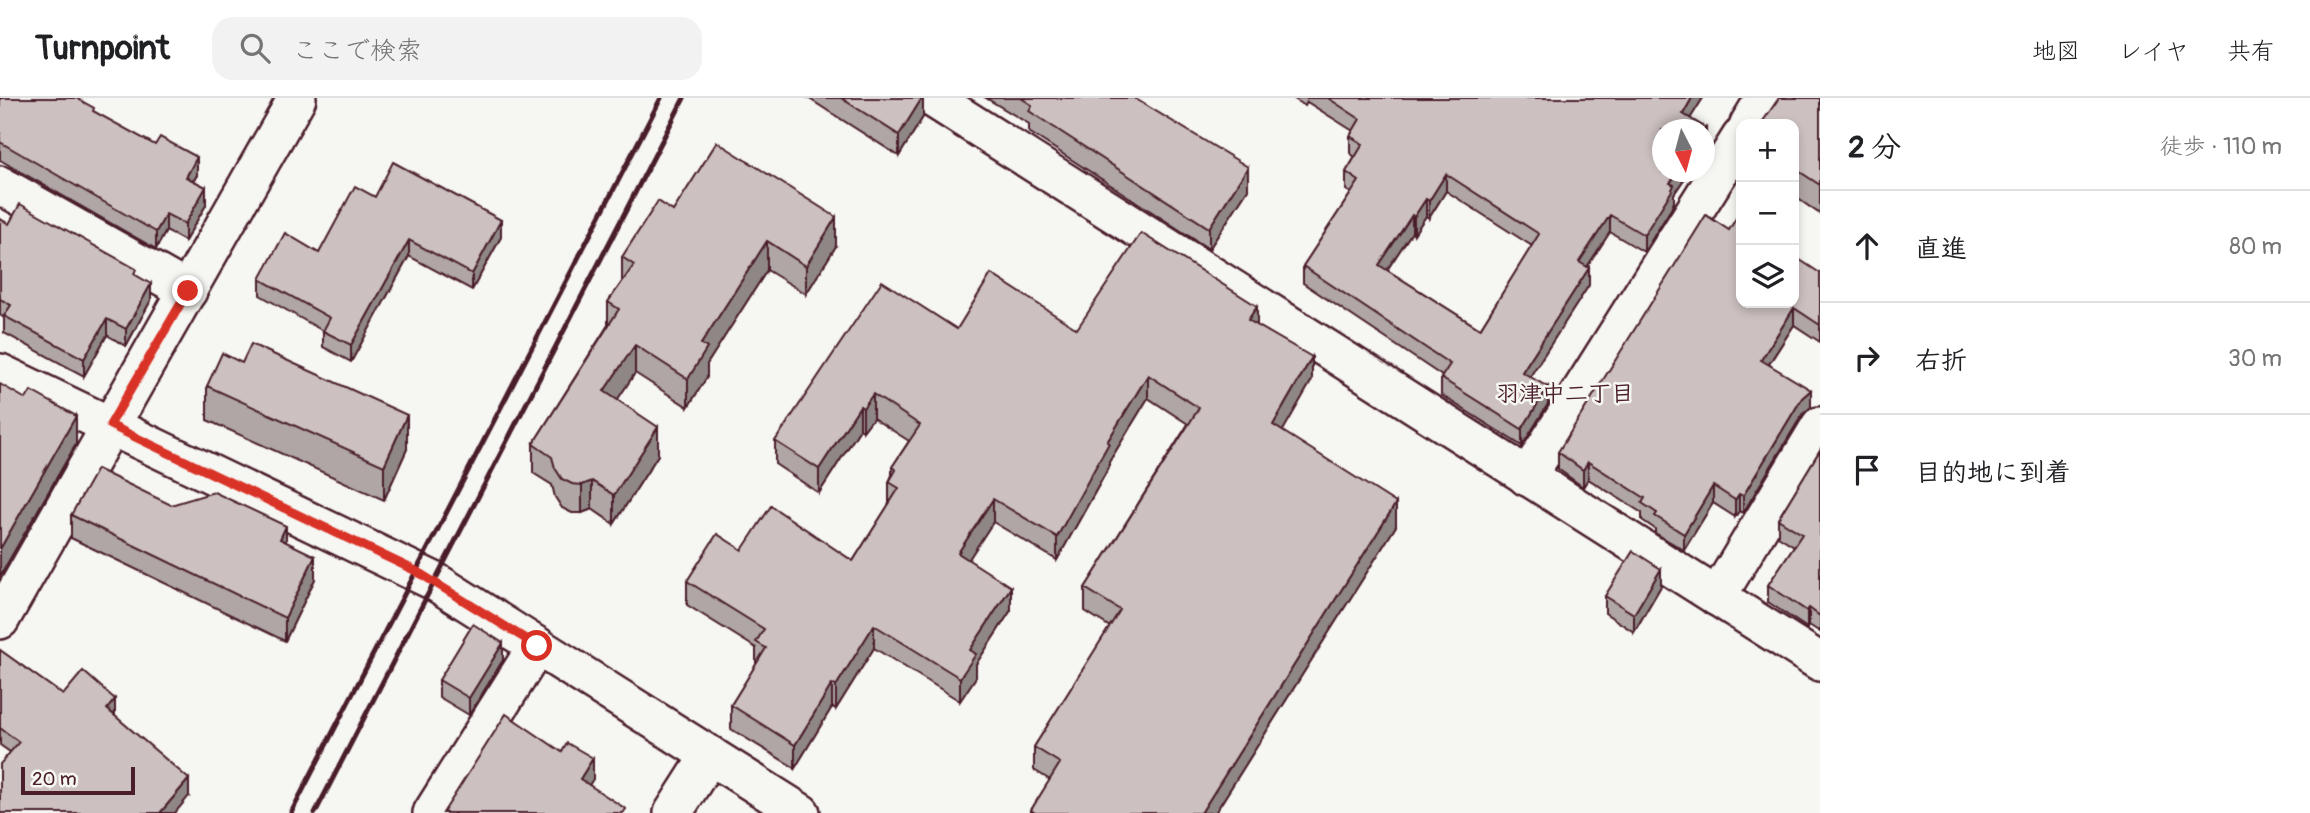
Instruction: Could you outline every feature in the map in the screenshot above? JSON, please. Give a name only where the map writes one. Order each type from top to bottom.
[{"type":"street","points":[[0,620],[298,98]]},
{"type":"street","points":[[932,98],[1820,662]]},
{"type":"street","points":[[1527,477],[1752,113]]},
{"type":"street","points":[[0,185],[188,291]]},
{"type":"street","points":[[0,373],[416,571],[801,813]]},
{"type":"street","points":[[1717,597],[1820,426]]},
{"type":"street","points":[[432,813],[537,646]]},
{"type":"street","points":[[673,813],[709,755]]},
{"type":"building","points":[[0,98],[76,98],[94,108],[93,111],[155,145],[160,137],[197,157],[186,177],[206,187],[185,224],[166,214],[156,232],[0,142]]},
{"type":"building","points":[[841,98],[922,98],[899,135]]},
{"type":"building","points":[[1021,98],[1134,98],[1248,167],[1209,228],[1029,111],[1032,105]]},
{"type":"building","points":[[1328,98],[1692,98],[1683,114],[1691,119],[1652,119],[1652,182],[1671,182],[1674,185],[1671,192],[1644,235],[1610,215],[1579,262],[1589,268],[1522,372],[1548,387],[1522,429],[1441,378],[1450,364],[1303,266],[1359,181],[1346,172],[1363,144],[1350,136],[1360,119]],"holes":[[[1446,174],[1539,234],[1480,329],[1379,265],[1412,215],[1414,217],[1426,199],[1429,201]]]},
{"type":"building","points":[[1779,98],[1820,98],[1820,185],[1799,171],[1799,119],[1764,119]]},
{"type":"building","points":[[717,142],[836,217],[806,266],[767,241],[701,344],[707,348],[688,379],[635,345],[604,391],[658,427],[614,495],[592,481],[582,485],[572,484],[562,479],[552,457],[533,444],[619,309],[608,302],[634,265],[622,257],[658,201],[673,211]]},
{"type":"building","points":[[393,162],[501,220],[472,274],[409,240],[351,345],[323,331],[330,318],[260,279],[285,233],[319,253],[355,186],[375,197]]},
{"type":"building","points":[[20,204],[136,269],[134,274],[151,284],[126,329],[107,319],[84,359],[4,316],[11,305],[0,299],[0,219],[9,224]]},
{"type":"building","points":[[1706,215],[1729,230],[1736,218],[1736,308],[1794,308],[1761,360],[1811,390],[1802,398],[1743,496],[1739,494],[1735,500],[1713,486],[1684,534],[1655,516],[1657,513],[1642,503],[1645,498],[1588,462],[1583,470],[1558,452]]},
{"type":"building","points":[[1141,233],[1257,306],[1248,320],[1312,357],[1273,425],[1396,503],[1201,813],[1035,813],[1031,810],[1060,763],[1034,747],[1120,610],[1085,588],[1199,408],[1148,375],[1107,442],[1109,443],[1057,537],[993,499],[958,553],[1011,587],[970,650],[976,654],[960,678],[874,625],[836,686],[832,684],[795,745],[731,705],[766,648],[756,642],[764,629],[687,581],[717,534],[742,550],[771,506],[853,561],[899,488],[889,482],[896,470],[892,467],[920,425],[873,394],[863,408],[860,406],[819,469],[775,441],[882,281],[957,329],[991,274],[1077,329]]},
{"type":"building","points":[[1799,259],[1820,273],[1820,325],[1794,308],[1799,308]]},
{"type":"building","points":[[251,344],[407,415],[384,466],[207,386],[222,353],[242,363]]},
{"type":"building","points":[[0,384],[26,399],[31,391],[76,416],[0,549]]},
{"type":"building","points":[[1820,450],[1820,616],[1809,608],[1807,611],[1768,585],[1802,534],[1778,519]]},
{"type":"building","points":[[97,469],[171,505],[214,492],[286,526],[280,539],[315,556],[285,618],[71,515]]},
{"type":"building","points":[[1633,551],[1661,569],[1634,614],[1605,596]]},
{"type":"building","points":[[473,624],[503,643],[469,698],[439,680]]},
{"type":"building","points":[[0,650],[63,695],[83,671],[115,699],[107,709],[189,779],[160,813],[0,813],[0,764],[19,742],[0,728]]},
{"type":"building","points":[[506,714],[562,752],[567,743],[593,758],[580,779],[626,809],[623,813],[443,813]]},
{"type":"railway","points":[[291,813],[661,98]]},
{"type":"railway","points":[[315,813],[684,98]]},
{"type":"district","name":"羽津中二丁目","points":[[1565,393]]},
{"type":"route","points":[[188,291],[110,425],[416,571],[537,646]]}]
